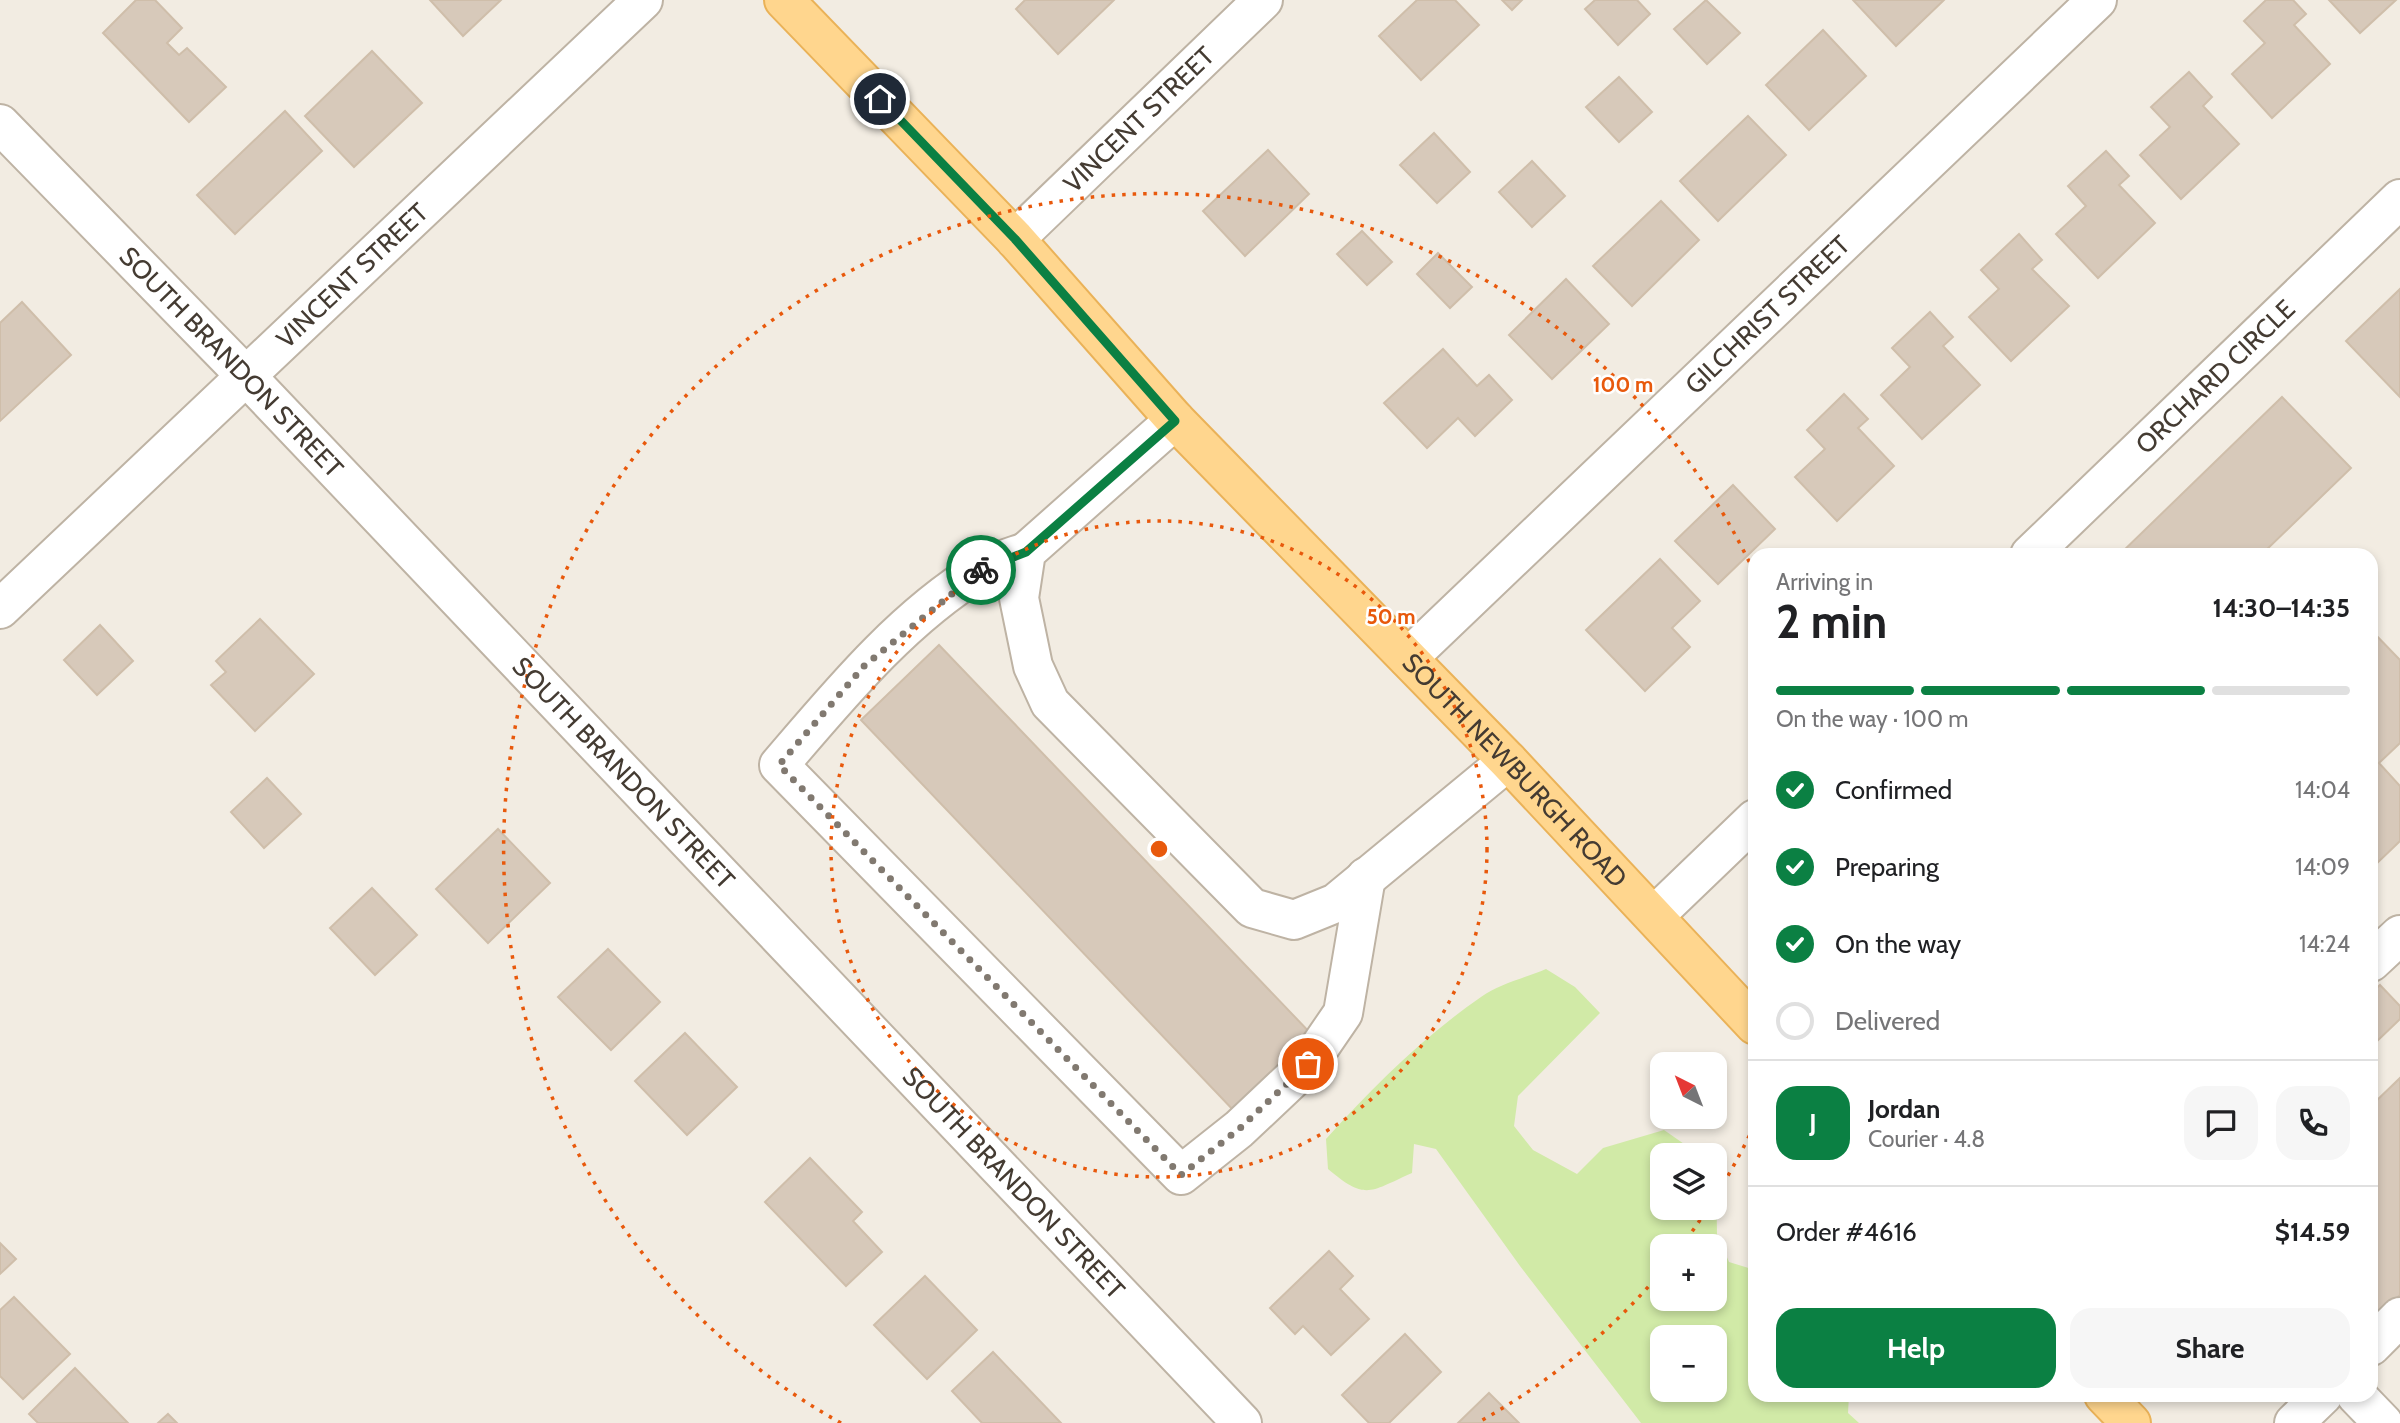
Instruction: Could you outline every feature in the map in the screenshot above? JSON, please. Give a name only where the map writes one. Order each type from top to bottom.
[{"type":"main road","name":"SOUTH NEWBURGH ROAD","points":[[784,0],[1015,239],[1175,421],[1508,761],[1748,1017]]},
{"type":"main road","points":[[2111,1402],[2131,1423]]},
{"type":"street","name":"VINCENT STREET","points":[[0,609],[643,0]]},
{"type":"street","name":"VINCENT STREET","points":[[1015,239],[1263,0]]},
{"type":"street","name":"GILCHRIST STREET","points":[[1408,658],[2097,0]]},
{"type":"street","name":"SOUTH BRANDON STREET","points":[[0,124],[246,376],[1242,1423]]},
{"type":"street","name":"ORCHARD CIRCLE","points":[[2037,548],[2400,199]]},
{"type":"street","points":[[1175,421],[1026,552],[982,569],[912,624],[864,666],[779,765],[1181,1175],[1239,1129],[1308,1064],[1343,1013],[1366,877]]},
{"type":"street","points":[[1026,552],[1018,598],[1033,666],[1050,703],[1252,908],[1294,920],[1336,904],[1508,761]]},
{"type":"street","points":[[1654,916],[1748,826]]},
{"type":"street","points":[[2378,955],[2400,934]]},
{"type":"street","points":[[2378,1339],[2400,1317]]},
{"type":"street","points":[[2294,1423],[2316,1402]]},
{"type":"street","points":[[2363,1402],[2383,1423]]},
{"type":"green space","points":[[1546,969],[1575,987],[1600,1013],[1518,1096],[1514,1126],[1533,1150],[1577,1174],[1603,1148],[1664,1130],[1683,1143],[1650,1143],[1650,1220],[1717,1220],[1717,1234],[1650,1234],[1650,1311],[1727,1311],[1727,1257],[1729,1262],[1748,1268],[1748,1402],[1849,1402],[1848,1413],[1859,1423],[1641,1423],[1520,1266],[1436,1149],[1414,1144],[1412,1173],[1377,1189],[1351,1186],[1328,1169],[1326,1139],[1399,1064],[1488,992]]},
{"type":"building","points":[[136,0],[155,0],[182,28],[167,43],[179,55],[187,48],[226,87],[189,122],[103,33]]},
{"type":"building","points":[[430,0],[501,0],[463,36]]},
{"type":"building","points":[[1025,0],[1114,0],[1058,54],[1016,9]]},
{"type":"building","points":[[1417,0],[1455,0],[1479,25],[1421,80],[1379,36]]},
{"type":"building","points":[[1502,0],[1522,0],[1512,10]]},
{"type":"building","points":[[1595,0],[1637,0],[1650,14],[1618,45],[1585,9]]},
{"type":"building","points":[[1706,0],[1740,33],[1707,64],[1674,29]]},
{"type":"building","points":[[1853,0],[1944,0],[1896,46]]},
{"type":"building","points":[[2266,0],[2293,0],[2306,14],[2294,25],[2330,64],[2272,118],[2232,74],[2265,43],[2244,21]]},
{"type":"building","points":[[2329,0],[2396,0],[2360,33]]},
{"type":"building","points":[[1823,30],[1866,76],[1809,130],[1766,85]]},
{"type":"building","points":[[372,51],[422,103],[354,167],[305,116]]},
{"type":"building","points":[[2189,72],[2212,97],[2203,106],[2239,144],[2181,199],[2140,155],[2170,127],[2151,107]]},
{"type":"building","points":[[1619,77],[1652,112],[1619,142],[1586,107]]},
{"type":"building","points":[[285,111],[322,151],[235,234],[197,195]]},
{"type":"building","points":[[1748,116],[1786,155],[1718,221],[1680,181]]},
{"type":"building","points":[[1434,133],[1470,172],[1437,203],[1400,165]]},
{"type":"building","points":[[1268,150],[1309,194],[1245,256],[1203,211]]},
{"type":"building","points":[[2106,151],[2129,176],[2119,185],[2155,223],[2098,278],[2056,234],[2086,206],[2068,186]]},
{"type":"building","points":[[1532,161],[1565,196],[1532,227],[1499,192]]},
{"type":"building","points":[[1661,201],[1699,240],[1632,306],[1593,266]]},
{"type":"building","points":[[1362,231],[1392,262],[1367,285],[1337,254]]},
{"type":"building","points":[[2019,234],[2042,260],[2032,269],[2069,306],[2011,361],[1969,317],[1999,289],[1981,270]]},
{"type":"building","points":[[1438,253],[1472,287],[1450,308],[1417,274]]},
{"type":"building","points":[[1566,279],[1609,324],[1552,379],[1509,335]]},
{"type":"building","points":[[2400,289],[2400,397],[2346,341]]},
{"type":"building","points":[[22,302],[71,355],[0,421],[0,323]]},
{"type":"building","points":[[1930,312],[1953,337],[1943,346],[1980,385],[1922,439],[1881,395],[1910,367],[1892,348]]},
{"type":"building","points":[[1443,349],[1477,386],[1489,375],[1512,400],[1475,436],[1458,418],[1427,448],[1384,403]]},
{"type":"building","points":[[1844,394],[1868,419],[1858,428],[1894,466],[1837,521],[1795,477],[1825,449],[1807,430]]},
{"type":"building","points":[[2282,397],[2351,468],[2268,548],[2126,548]]},
{"type":"building","points":[[1733,485],[1775,529],[1755,548],[1748,548],[1748,555],[1718,584],[1675,541]]},
{"type":"building","points":[[1660,559],[1700,601],[1672,628],[1690,647],[1645,691],[1586,630]]},
{"type":"building","points":[[260,619],[314,674],[255,731],[211,685],[226,672],[216,661]]},
{"type":"building","points":[[100,625],[133,661],[97,695],[64,660]]},
{"type":"building","points":[[2378,637],[2400,660],[2400,743],[2379,763],[2400,786],[2400,841],[2378,862]]},
{"type":"building","points":[[939,645],[1316,1039],[1237,1114],[861,720]]},
{"type":"building","points":[[267,778],[301,814],[264,848],[231,812]]},
{"type":"building","points":[[498,829],[550,883],[488,943],[436,889]]},
{"type":"building","points":[[372,888],[417,935],[375,975],[330,928]]},
{"type":"building","points":[[608,949],[660,1002],[611,1050],[558,997]]},
{"type":"building","points":[[2380,985],[2400,1006],[2400,1019],[2378,1040]]},
{"type":"building","points":[[685,1033],[737,1087],[687,1135],[635,1081]]},
{"type":"building","points":[[2400,1078],[2400,1295],[2378,1316],[2378,1099]]},
{"type":"building","points":[[810,1158],[862,1212],[853,1221],[882,1252],[846,1286],[765,1202]]},
{"type":"building","points":[[0,1243],[16,1259],[0,1274]]},
{"type":"building","points":[[1329,1251],[1353,1276],[1340,1289],[1369,1319],[1331,1355],[1303,1326],[1295,1334],[1270,1308]]},
{"type":"building","points":[[925,1276],[977,1330],[927,1379],[874,1325]]},
{"type":"building","points":[[14,1297],[70,1354],[23,1399],[0,1376],[0,1310]]},
{"type":"building","points":[[1405,1334],[1441,1372],[1389,1423],[1369,1423],[1342,1395]]},
{"type":"building","points":[[993,1352],[1061,1423],[982,1423],[952,1391]]},
{"type":"building","points":[[75,1368],[128,1423],[38,1423],[29,1414]]},
{"type":"building","points":[[1489,1393],[1519,1423],[1458,1423]]},
{"type":"building","points":[[168,1414],[177,1423],[158,1423]]},
{"type":"way so far","points":[[981,570],[864,666],[779,765],[1181,1175],[1239,1129],[1308,1064]]},
{"type":"route","points":[[880,99],[1015,239],[1175,421],[1026,552],[981,570]]}]
